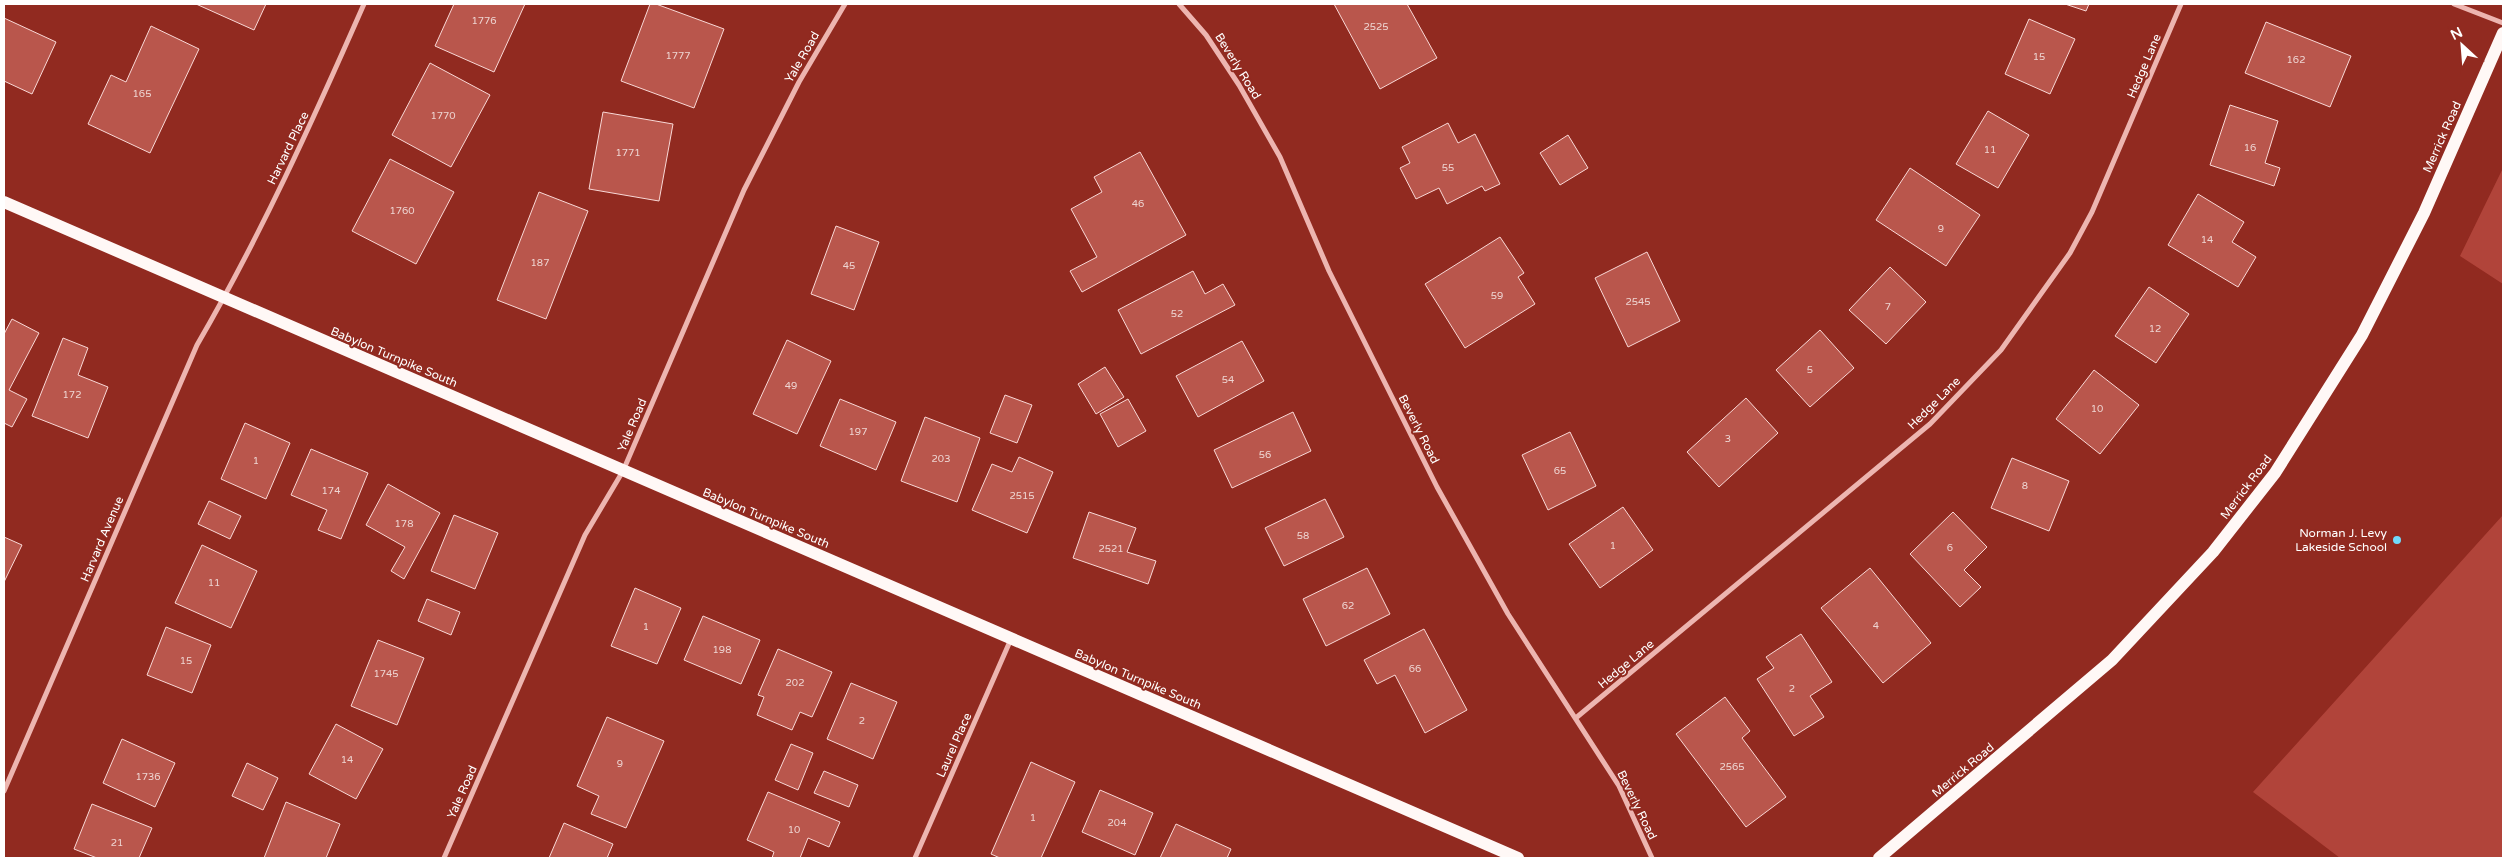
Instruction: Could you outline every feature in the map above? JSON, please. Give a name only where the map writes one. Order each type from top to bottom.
[{"type":"main road","name":"Merrick Road","points":[[1879,858],[2112,660],[2213,552],[2275,473],[2362,335],[2424,213],[2503,33]]},
{"type":"main road","name":"Babylon Turnpike South","points":[[4,202],[1518,858]]},
{"type":"street","name":"Harvard Place","points":[[224,298],[303,143],[364,4]]},
{"type":"street","name":"Yale Road","points":[[444,858],[585,535],[623,471],[744,190],[799,82],[845,4]]},
{"type":"street","name":"Beverly Road","points":[[1179,4],[1206,35],[1239,85],[1280,156],[1329,271],[1437,487],[1508,614],[1577,717],[1619,786],[1652,858]]},
{"type":"street","name":"Hedge Lane","points":[[1577,717],[1930,424],[2001,350],[2070,253],[2092,212],[2181,4]]},
{"type":"street","points":[[2454,4],[2503,23]]},
{"type":"street","name":"Harvard Avenue","points":[[4,792],[197,345],[224,298]]},
{"type":"street","name":"Laurel Place","points":[[915,858],[1011,639]]},
{"type":"shaded area","points":[[2503,168],[2503,284],[2460,256]]},
{"type":"shaded area","points":[[2503,515],[2503,858],[2340,858],[2253,792]]},
{"type":"building","points":[[196,4],[266,4],[254,30]]},
{"type":"building","points":[[454,4],[525,4],[494,72],[435,46]]},
{"type":"building","points":[[650,4],[656,4],[724,29],[694,108],[621,81]]},
{"type":"building","points":[[1334,4],[1407,4],[1437,58],[1380,89]]},
{"type":"building","points":[[2065,4],[2089,4],[2086,11]]},
{"type":"building","points":[[4,18],[56,42],[32,94],[4,81]]},
{"type":"building","points":[[2029,19],[2075,39],[2050,94],[2005,74]]},
{"type":"building","points":[[2266,22],[2351,56],[2330,107],[2245,73]]},
{"type":"building","points":[[151,26],[199,49],[150,153],[88,124],[111,75],[126,82]]},
{"type":"building","points":[[430,63],[490,95],[451,167],[392,135]]},
{"type":"building","points":[[2230,105],[2278,121],[2265,163],[2280,168],[2274,186],[2210,165]]},
{"type":"building","points":[[1988,111],[2029,135],[1998,188],[1956,164]]},
{"type":"building","points":[[603,112],[673,124],[659,201],[589,189]]},
{"type":"building","points":[[1448,123],[1458,143],[1475,134],[1500,184],[1485,191],[1482,186],[1447,204],[1439,188],[1416,199],[1400,168],[1410,163],[1402,147]]},
{"type":"building","points":[[1568,135],[1588,168],[1560,185],[1540,153]]},
{"type":"building","points":[[1140,152],[1186,235],[1082,292],[1070,271],[1097,257],[1071,209],[1102,192],[1094,177]]},
{"type":"building","points":[[390,159],[454,192],[416,264],[352,231]]},
{"type":"building","points":[[1910,168],[1980,215],[1946,266],[1876,220]]},
{"type":"building","points":[[539,192],[588,211],[546,319],[497,300]]},
{"type":"building","points":[[2198,194],[2244,222],[2232,242],[2256,257],[2238,287],[2168,245]]},
{"type":"building","points":[[836,226],[879,242],[854,310],[811,294]]},
{"type":"building","points":[[1500,237],[1524,273],[1518,277],[1535,304],[1465,348],[1425,284]]},
{"type":"building","points":[[1647,252],[1680,321],[1628,347],[1595,278]]},
{"type":"building","points":[[1890,267],[1926,302],[1886,344],[1849,310]]},
{"type":"building","points":[[1193,271],[1205,294],[1223,284],[1235,305],[1141,354],[1118,310]]},
{"type":"building","points":[[2149,287],[2189,314],[2156,363],[2115,336]]},
{"type":"building","points":[[12,319],[39,333],[9,390],[27,399],[12,427],[4,423],[4,334]]},
{"type":"building","points":[[1820,330],[1854,368],[1810,407],[1776,370]]},
{"type":"building","points":[[63,338],[88,348],[78,375],[108,387],[88,438],[32,416]]},
{"type":"building","points":[[787,340],[831,361],[797,434],[753,414]]},
{"type":"building","points":[[1242,341],[1264,381],[1198,417],[1176,376]]},
{"type":"building","points":[[1105,367],[1124,397],[1096,414],[1078,384]]},
{"type":"building","points":[[2094,370],[2139,405],[2100,454],[2056,419]]},
{"type":"building","points":[[1005,395],[1032,405],[1017,443],[990,433]]},
{"type":"building","points":[[1746,398],[1778,433],[1719,487],[1687,452]]},
{"type":"building","points":[[840,399],[896,422],[876,470],[820,446]]},
{"type":"building","points":[[1128,399],[1146,431],[1118,447],[1100,414]]},
{"type":"building","points":[[1293,412],[1311,451],[1232,488],[1214,450]]},
{"type":"building","points":[[925,417],[980,438],[957,502],[901,481]]},
{"type":"building","points":[[245,423],[290,443],[266,499],[221,479]]},
{"type":"building","points":[[1570,432],[1596,486],[1548,510],[1522,455]]},
{"type":"building","points":[[311,449],[368,473],[341,539],[318,530],[327,510],[291,495]]},
{"type":"building","points":[[1019,457],[1053,472],[1027,533],[972,510],[992,464],[1012,472]]},
{"type":"building","points":[[2012,458],[2069,481],[2049,531],[1991,508]]},
{"type":"building","points":[[388,484],[440,513],[404,579],[391,571],[405,547],[366,525]]},
{"type":"building","points":[[1325,499],[1344,537],[1284,566],[1265,528]]},
{"type":"building","points":[[209,501],[241,516],[230,539],[198,524]]},
{"type":"building","points":[[1623,507],[1653,550],[1600,588],[1569,544]]},
{"type":"building","points":[[1089,512],[1136,528],[1127,552],[1156,561],[1148,584],[1073,558]]},
{"type":"building","points":[[1953,512],[1987,547],[1964,570],[1981,587],[1960,607],[1910,554]]},
{"type":"building","points":[[454,515],[498,533],[475,589],[431,571]]},
{"type":"building","points":[[4,537],[22,545],[4,582]]},
{"type":"building","points":[[202,545],[257,571],[231,628],[175,603]]},
{"type":"building","points":[[1367,568],[1390,614],[1326,646],[1303,599]]},
{"type":"building","points":[[1870,568],[1931,643],[1883,683],[1821,608]]},
{"type":"building","points":[[635,588],[681,608],[657,664],[611,646]]},
{"type":"building","points":[[427,599],[460,612],[451,635],[418,621]]},
{"type":"building","points":[[703,616],[760,640],[741,684],[684,660]]},
{"type":"building","points":[[166,627],[211,645],[192,693],[147,675]]},
{"type":"building","points":[[1424,629],[1467,710],[1425,733],[1395,675],[1377,684],[1364,660]]},
{"type":"building","points":[[1801,634],[1832,682],[1810,696],[1824,717],[1794,736],[1757,679],[1774,668],[1766,657]]},
{"type":"building","points":[[378,640],[424,658],[397,725],[351,706]]},
{"type":"building","points":[[778,649],[832,672],[812,717],[800,712],[792,730],[757,715],[764,697],[758,695]]},
{"type":"building","points":[[851,683],[897,702],[873,759],[827,739]]},
{"type":"building","points":[[1725,697],[1750,731],[1742,738],[1786,797],[1746,827],[1676,734]]},
{"type":"building","points":[[607,717],[664,741],[626,828],[591,814],[599,796],[577,786]]},
{"type":"building","points":[[336,724],[383,749],[356,799],[309,774]]},
{"type":"building","points":[[122,739],[175,763],[155,807],[103,783]]},
{"type":"building","points":[[791,744],[813,753],[798,790],[775,780]]},
{"type":"building","points":[[1031,762],[1075,782],[1041,858],[1000,858],[991,854]]},
{"type":"building","points":[[247,763],[278,778],[263,810],[232,796]]},
{"type":"building","points":[[824,771],[858,785],[849,807],[814,793]]},
{"type":"building","points":[[1100,790],[1153,813],[1135,855],[1082,832]]},
{"type":"building","points":[[768,792],[840,822],[829,847],[808,838],[800,858],[772,858],[774,852],[747,840]]},
{"type":"building","points":[[286,802],[340,824],[326,858],[264,858]]},
{"type":"building","points":[[92,804],[152,828],[139,858],[97,858],[74,849]]},
{"type":"building","points":[[564,823],[613,844],[607,858],[549,858]]},
{"type":"building","points":[[1176,824],[1231,849],[1227,858],[1160,858]]},
{"type":"place","name":"Norman J. Levy Lakeside School","points":[[2397,540]]}]
